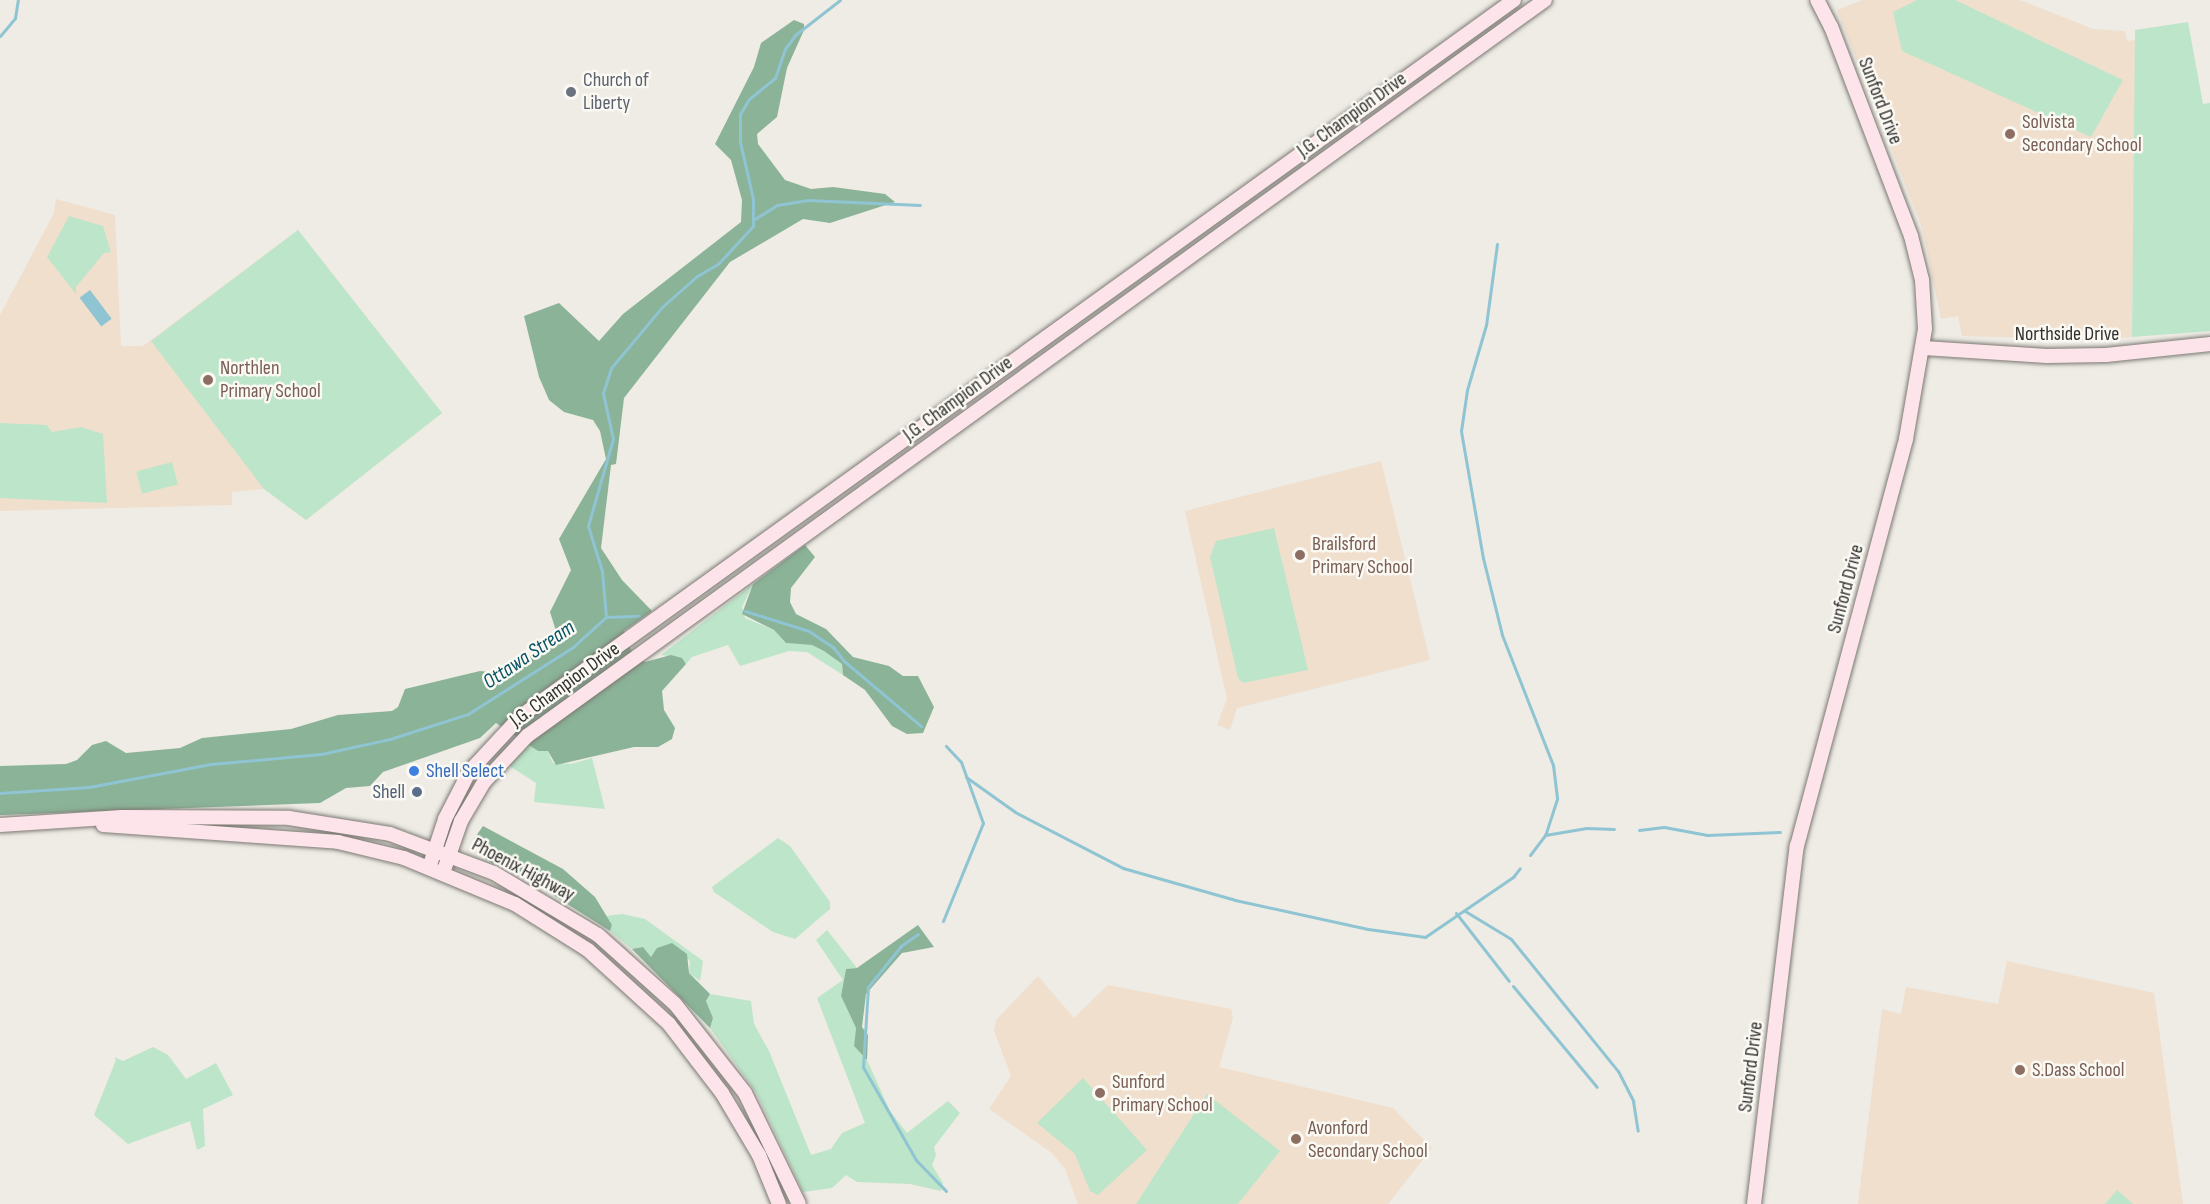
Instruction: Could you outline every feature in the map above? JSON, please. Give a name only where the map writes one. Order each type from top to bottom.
[{"type":"main road","name":"J.G. Champion Drive","points":[[429,868],[434,848],[469,772],[521,716],[1514,0]]},
{"type":"main road","name":"J.G. Champion Drive","points":[[443,873],[461,821],[484,783],[526,736],[1545,0]]},
{"type":"main road","name":"Sunford Drive","points":[[1754,1204],[1797,846],[1906,439],[1924,348],[1925,312],[1911,236],[1831,27],[1817,0]]},
{"type":"main road","name":"Northside Drive","points":[[1924,348],[2047,356],[2106,356],[2210,344]]},
{"type":"main road","name":"Phoenix Highway","points":[[89,822],[122,817],[289,818],[354,827],[434,848],[487,870],[545,900],[598,935],[675,1004],[745,1093],[799,1204]]},
{"type":"main road","points":[[461,821],[464,853],[487,870]]},
{"type":"main road","name":"Phoenix Highway","points":[[0,825],[89,822],[338,842],[429,868],[515,904],[588,950],[646,1001],[701,1062],[759,1155],[779,1204]]},
{"type":"shaded area","name":"Solvista Secondary School","points":[[1863,0],[2020,0],[2093,29],[2125,31],[2127,41],[2136,40],[2132,337],[2094,340],[1962,336],[1958,316],[1941,319],[1922,227],[1837,10]]},
{"type":"shaded area","name":"Northlen Primary School","points":[[56,199],[115,215],[121,346],[143,346],[298,230],[442,413],[306,520],[264,489],[232,492],[232,505],[0,511],[0,315],[54,213]]},
{"type":"shaded area","name":"Brailsford Primary School","points":[[1381,461],[1430,660],[1237,708],[1230,730],[1217,725],[1227,699],[1185,511]]},
{"type":"shaded area","name":"S.Dass School","points":[[2007,961],[2154,993],[2183,1204],[1858,1204],[1882,1009],[1901,1014],[1906,987],[1998,1004]]},
{"type":"shaded area","points":[[1038,976],[1074,1018],[1108,985],[1231,1009],[1233,1018],[1219,1067],[1393,1108],[1432,1148],[1388,1204],[1078,1204],[1065,1169],[1052,1153],[989,1109],[1011,1076],[994,1031],[996,1020]]},
{"type":"green space","points":[[1917,0],[1955,0],[2123,80],[2091,137],[1902,51],[1893,12]]},
{"type":"green space","points":[[794,20],[804,24],[804,30],[787,68],[777,117],[757,134],[758,144],[785,180],[811,189],[833,187],[885,194],[895,202],[830,223],[803,219],[730,262],[624,398],[616,464],[611,465],[601,548],[622,580],[652,611],[624,631],[632,653],[645,662],[671,655],[682,658],[686,664],[662,691],[664,710],[675,728],[672,739],[658,747],[634,747],[556,765],[548,751],[538,751],[496,723],[480,738],[383,772],[370,786],[346,788],[320,803],[0,815],[0,766],[66,764],[77,760],[92,745],[106,741],[126,753],[180,748],[202,738],[291,729],[338,715],[392,711],[398,707],[405,689],[480,671],[506,674],[557,634],[550,612],[571,570],[559,539],[606,459],[600,431],[593,420],[564,412],[549,400],[539,377],[524,316],[559,303],[599,341],[623,314],[741,222],[742,200],[731,160],[715,144],[754,67],[761,43]]},
{"type":"green space","points":[[2188,22],[2203,104],[2210,103],[2210,331],[2132,337],[2135,30]]},
{"type":"green space","points":[[69,216],[103,226],[111,252],[104,253],[76,287],[76,294],[47,257]]},
{"type":"green space","points":[[298,230],[442,413],[306,520],[264,489],[151,341]]},
{"type":"green space","points":[[0,423],[47,425],[52,432],[81,427],[103,434],[107,503],[0,498]]},
{"type":"green space","points":[[172,462],[178,484],[142,494],[136,472]]},
{"type":"green space","points":[[1274,528],[1308,670],[1243,683],[1238,678],[1210,557],[1216,541]]},
{"type":"green space","points":[[805,545],[815,557],[791,588],[790,602],[796,614],[826,629],[853,657],[889,666],[903,676],[918,676],[934,707],[923,733],[907,734],[892,726],[865,690],[843,675],[842,664],[824,651],[812,645],[786,643],[774,630],[742,614],[753,584]]},
{"type":"green space","points":[[753,584],[742,607],[745,618],[774,630],[786,643],[812,645],[824,651],[842,664],[843,675],[807,652],[789,651],[740,666],[728,645],[692,657],[686,664],[682,658],[661,655]]},
{"type":"green space","points":[[527,744],[548,751],[553,763],[571,764],[592,758],[605,809],[534,802],[536,783],[508,765]]},
{"type":"green space","points":[[483,826],[563,869],[595,897],[612,925],[610,931],[537,885],[486,860],[474,839]]},
{"type":"green space","points":[[778,838],[790,846],[830,902],[830,909],[795,939],[773,932],[714,892],[712,887]]},
{"type":"green space","points":[[622,914],[645,919],[703,961],[700,981],[689,973],[690,962],[682,950],[676,948],[651,957],[643,947],[632,949],[610,931],[612,925],[606,916]]},
{"type":"green space","points":[[918,925],[934,947],[902,953],[866,994],[862,1027],[868,1035],[867,1060],[854,1046],[856,1028],[841,996],[846,969],[857,968]]},
{"type":"green space","points":[[827,930],[857,968],[846,969],[841,996],[856,1028],[854,1046],[867,1060],[890,1111],[907,1133],[948,1101],[960,1113],[934,1147],[936,1155],[932,1165],[943,1183],[941,1191],[910,1184],[857,1182],[846,1175],[832,1188],[803,1192],[757,1094],[710,1028],[713,1018],[706,1001],[710,994],[751,1001],[754,1024],[769,1051],[811,1155],[831,1149],[842,1133],[865,1123],[817,998],[843,980],[816,940]]},
{"type":"green space","points":[[672,943],[687,954],[689,973],[710,994],[706,1001],[713,1018],[710,1028],[632,949],[643,947],[651,957],[657,948]]},
{"type":"green space","points":[[153,1047],[168,1055],[186,1079],[216,1063],[233,1095],[203,1109],[205,1146],[197,1150],[190,1121],[128,1144],[94,1115],[116,1060],[114,1057],[123,1061]]},
{"type":"green space","points":[[1083,1078],[1147,1150],[1098,1195],[1090,1191],[1075,1154],[1037,1123]]},
{"type":"green space","points":[[1207,1094],[1280,1151],[1238,1204],[1136,1204]]},
{"type":"green space","points":[[2117,1190],[2133,1204],[2105,1204]]},
{"type":"water","points":[[90,290],[112,319],[101,327],[80,298]]},
{"type":"waterway","points":[[0,36],[15,18],[18,0]]},
{"type":"waterway","name":"Ottawa Stream","points":[[0,793],[89,787],[211,764],[321,754],[390,739],[468,714],[573,647],[606,617],[602,571],[588,526],[613,439],[603,393],[611,368],[662,307],[697,276],[718,264],[753,226],[753,199],[740,142],[740,114],[749,99],[775,78],[785,49],[795,35],[840,0]]},
{"type":"waterway","points":[[753,220],[777,205],[807,200],[920,205]]},
{"type":"waterway","points":[[1497,244],[1486,325],[1467,390],[1461,431],[1483,558],[1502,635],[1553,765],[1557,799],[1545,835]]},
{"type":"waterway","points":[[745,611],[809,631],[833,647],[844,661],[921,726]]},
{"type":"waterway","points":[[606,617],[639,616]]},
{"type":"waterway","points":[[943,921],[983,823],[961,762],[946,746]]},
{"type":"waterway","points":[[966,777],[1015,812],[1123,868],[1235,900],[1368,929],[1425,937],[1513,877],[1520,868]]},
{"type":"waterway","points":[[1639,830],[1664,827],[1707,835],[1780,832]]},
{"type":"waterway","points":[[1530,855],[1545,835],[1586,828],[1614,829]]},
{"type":"waterway","points":[[1465,911],[1511,939],[1618,1071],[1633,1101],[1638,1131]]},
{"type":"waterway","points":[[1456,913],[1509,981]]},
{"type":"waterway","points":[[918,934],[901,946],[868,987],[863,1067],[916,1160],[946,1191]]},
{"type":"waterway","points":[[1513,986],[1597,1087]]},
{"type":"place","name":"Church of Liberty","points":[[571,92]]},
{"type":"place","name":"Solvista Secondary School","points":[[2010,134]]},
{"type":"place","name":"Northlen Primary School","points":[[208,380]]},
{"type":"place","name":"Brailsford Primary School","points":[[1300,555]]},
{"type":"place","name":"Shell Select","points":[[414,771]]},
{"type":"place","name":"Shell","points":[[417,792]]},
{"type":"place","name":"S.Dass School","points":[[2020,1070]]},
{"type":"place","name":"Sunford Primary School","points":[[1100,1093]]},
{"type":"place","name":"Avonford Secondary School","points":[[1296,1139]]}]
